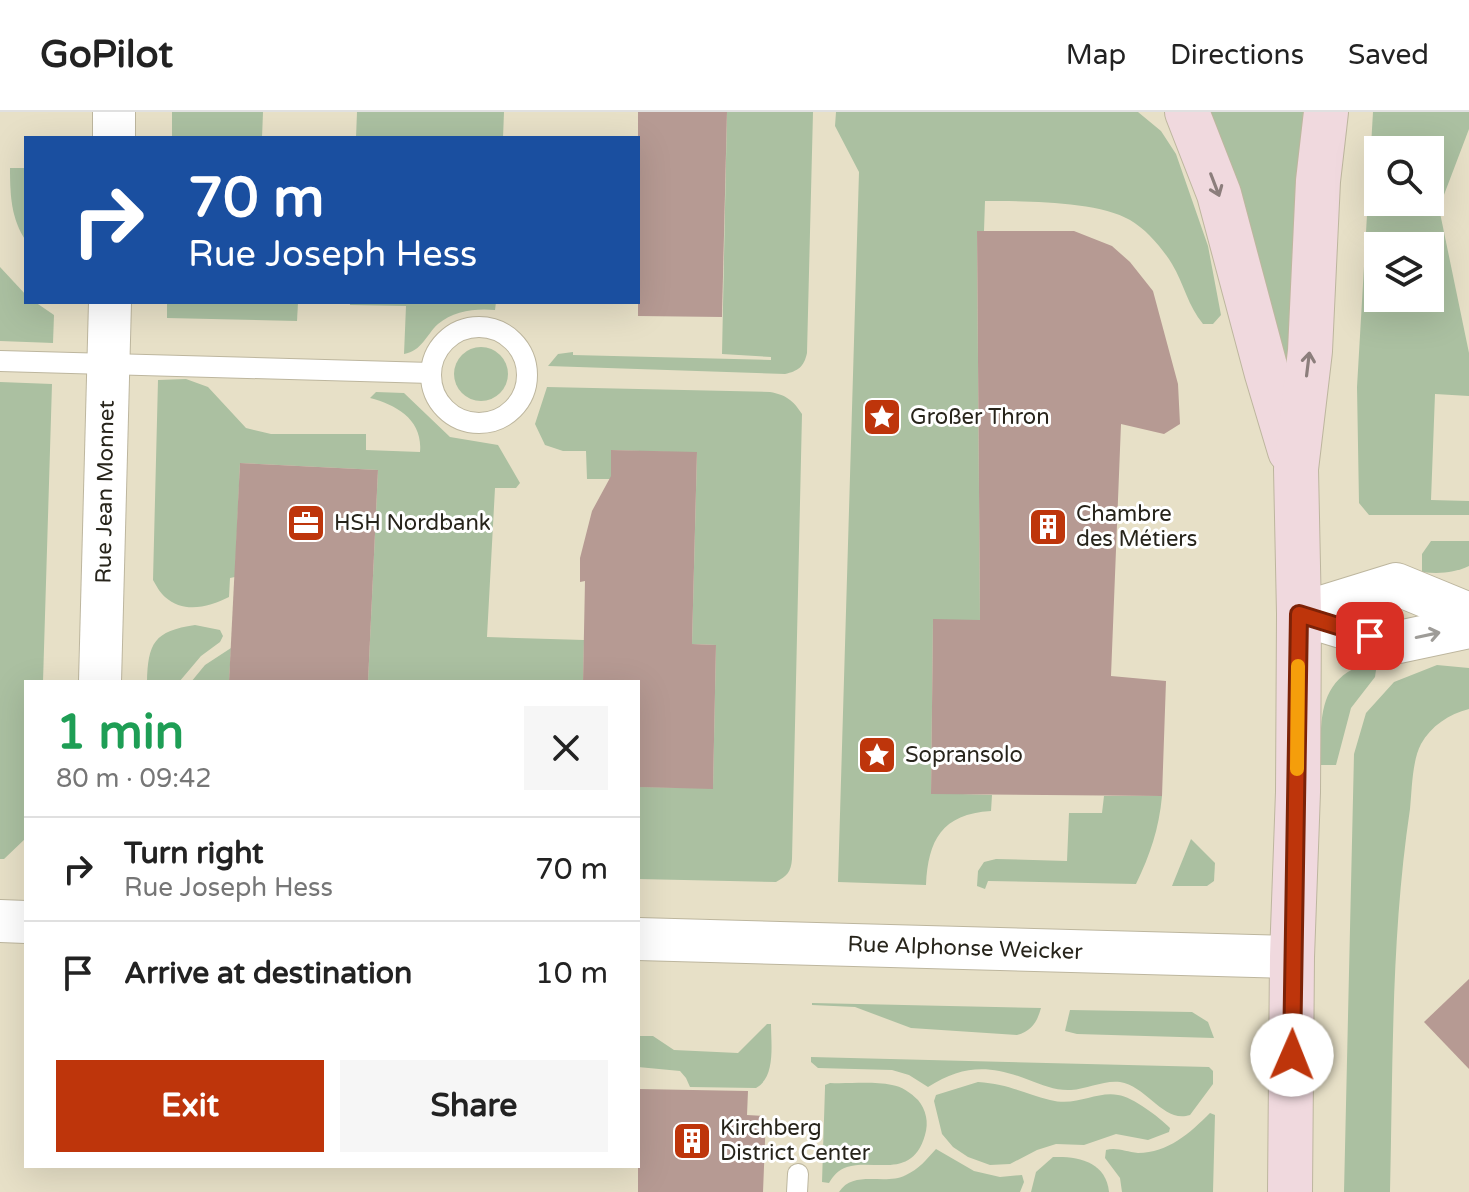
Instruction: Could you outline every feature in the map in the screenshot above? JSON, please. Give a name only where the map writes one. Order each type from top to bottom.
[{"type":"street","points":[[114,112],[114,136]]},
{"type":"street","points":[[1187,112],[1219,194],[1296,469]]},
{"type":"street","points":[[1290,1192],[1292,957],[1298,792],[1296,469],[1310,351],[1318,181],[1326,112]]},
{"type":"street","name":"Rue Jean Monnet","points":[[100,680],[110,304]]},
{"type":"street","points":[[1299,614],[1396,584],[1469,614]]},
{"type":"street","points":[[1299,614],[1394,643],[1469,627]]},
{"type":"street","points":[[0,921],[24,922]]},
{"type":"street","name":"Rue Alphonse Weicker","points":[[640,939],[1292,957]]},
{"type":"lane","points":[[481,326],[509,336],[526,361],[528,376],[525,391],[507,415],[478,423],[450,413],[439,402],[431,373],[441,345],[466,328],[481,326]]},
{"type":"lane","points":[[0,361],[431,373]]},
{"type":"green space","points":[[172,112],[263,112],[262,136],[172,136]]},
{"type":"green space","points":[[357,112],[504,112],[503,136],[356,136]]},
{"type":"green space","points":[[727,112],[813,112],[807,353],[802,365],[785,374],[548,366],[558,354],[573,352],[573,355],[771,360],[771,357],[722,354]]},
{"type":"green space","points":[[836,112],[1138,112],[1161,131],[1176,154],[1208,246],[1221,315],[1213,324],[1203,324],[1168,258],[1148,234],[1130,220],[1080,206],[985,201],[984,231],[977,232],[980,620],[933,620],[931,793],[992,795],[991,811],[960,818],[941,832],[930,855],[926,885],[838,882],[859,172],[835,126]]},
{"type":"green space","points":[[1211,112],[1303,112],[1296,353],[1295,358],[1284,363],[1247,212]]},
{"type":"green space","points":[[1373,112],[1469,112],[1469,129],[1444,195],[1444,136],[1372,136]]},
{"type":"green space","points":[[10,168],[24,168],[24,237],[17,224],[10,188]]},
{"type":"green space","points":[[1367,216],[1441,216],[1444,232],[1366,232]]},
{"type":"green space","points":[[1444,232],[1469,353],[1469,396],[1435,394],[1431,500],[1469,501],[1469,515],[1369,515],[1359,503],[1357,387],[1364,267],[1364,312],[1444,312]]},
{"type":"green space","points":[[0,267],[24,293],[24,304],[38,304],[54,315],[53,343],[0,341]]},
{"type":"green space","points":[[167,304],[298,304],[297,321],[167,318]]},
{"type":"green space","points":[[496,304],[495,310],[465,311],[451,316],[434,328],[420,346],[404,354],[406,306],[350,305]]},
{"type":"green space","points":[[481,347],[500,355],[508,374],[500,393],[481,401],[462,393],[454,374],[462,355]]},
{"type":"green space","points":[[186,379],[208,387],[246,428],[271,434],[366,434],[366,450],[420,452],[420,441],[413,423],[390,405],[370,398],[376,392],[404,393],[450,437],[498,445],[520,483],[516,488],[495,488],[487,637],[584,640],[583,680],[368,680],[378,470],[240,463],[235,577],[230,578],[229,597],[197,607],[172,602],[153,580],[158,380]]},
{"type":"green space","points":[[0,382],[52,384],[43,680],[24,680],[24,840],[4,859],[0,859]]},
{"type":"green space","points":[[547,387],[770,392],[789,399],[802,414],[792,859],[788,873],[776,882],[640,879],[640,787],[713,788],[716,645],[692,644],[697,453],[612,450],[611,479],[587,479],[586,451],[563,451],[545,445],[535,424]]},
{"type":"green space","points":[[1431,541],[1469,541],[1469,566],[1446,572],[1422,572],[1422,554]]},
{"type":"green space","points":[[195,625],[220,630],[223,636],[181,680],[147,680],[149,657],[156,641],[162,635]]},
{"type":"green space","points":[[231,648],[229,680],[193,680],[205,665]]},
{"type":"green space","points":[[1377,663],[1375,677],[1351,708],[1336,765],[1321,765],[1321,725],[1332,687],[1353,669]]},
{"type":"green space","points":[[1437,665],[1469,668],[1469,709],[1435,726],[1421,744],[1414,767],[1396,952],[1390,1192],[1344,1192],[1354,754],[1366,713],[1394,682]]},
{"type":"green space","points":[[1104,796],[1162,796],[1153,842],[1136,884],[988,881],[985,889],[977,886],[978,871],[984,862],[996,859],[1067,861],[1069,813],[1102,813]]},
{"type":"green space","points":[[1191,839],[1215,863],[1214,881],[1207,886],[1172,886]]},
{"type":"green space","points":[[812,1003],[1041,1008],[1033,1025],[1017,1035],[911,1028],[855,1007]]},
{"type":"green space","points":[[1070,1010],[1192,1012],[1208,1022],[1214,1038],[1077,1034],[1065,1031]]},
{"type":"green space","points":[[767,1024],[771,1024],[770,1068],[756,1088],[690,1087],[680,1071],[640,1067],[640,1036],[653,1036],[674,1050],[738,1053]]},
{"type":"green space","points":[[811,1057],[1209,1067],[1213,1071],[1213,1084],[1190,1115],[1181,1116],[1164,1110],[1139,1090],[1120,1082],[1066,1090],[1015,1075],[978,1069],[954,1074],[928,1087],[909,1075],[892,1070],[818,1068],[811,1062]]},
{"type":"green space","points":[[978,1082],[1060,1102],[1110,1094],[1124,1097],[1159,1118],[1170,1128],[1169,1132],[1148,1140],[1116,1134],[1084,1145],[1056,1144],[1010,1164],[990,1165],[968,1157],[953,1147],[942,1134],[934,1101],[936,1095]]},
{"type":"green space","points":[[884,1084],[909,1092],[921,1104],[926,1116],[925,1135],[919,1149],[901,1163],[847,1167],[829,1183],[822,1182],[825,1085]]},
{"type":"green space","points":[[1210,1113],[1215,1115],[1213,1192],[1122,1192],[1120,1178],[1105,1158],[1106,1150],[1138,1153],[1159,1150],[1186,1134]]},
{"type":"green space","points":[[936,1149],[974,1171],[1000,1177],[1022,1175],[1024,1182],[1020,1192],[839,1192],[853,1181],[906,1175],[919,1167]]},
{"type":"green space","points":[[1053,1157],[1081,1160],[1097,1167],[1107,1182],[1109,1192],[1031,1192],[1036,1172]]},
{"type":"building","points":[[638,112],[727,112],[722,317],[638,316]]},
{"type":"building","name":"Chambre des Métiers","points":[[977,231],[1074,231],[1112,246],[1130,262],[1153,291],[1178,384],[1180,424],[1164,434],[1121,424],[1111,676],[1166,681],[1162,796],[931,794],[933,619],[980,620]]},
{"type":"building","points":[[611,450],[697,452],[692,644],[716,645],[713,789],[640,787],[640,680],[583,680],[585,581],[580,582],[580,558],[592,511],[611,476]]},
{"type":"building","name":"HSH Nordbank","points":[[240,463],[378,470],[368,680],[229,680]]},
{"type":"building","points":[[1469,979],[1469,1069],[1424,1022]]},
{"type":"building","points":[[640,1089],[748,1091],[747,1115],[766,1116],[763,1192],[638,1192]]},
{"type":"slow traffic","points":[[1297,769],[1298,666]]},
{"type":"place","name":"Großer Thron","points":[[882,417]]},
{"type":"place","name":"HSH Nordbank","points":[[306,523]]},
{"type":"place","name":"Chambre des Métiers","points":[[1048,527]]},
{"type":"place","name":"Sopransolo","points":[[877,755]]},
{"type":"place","name":"Kirchberg District Center","points":[[692,1141]]},
{"type":"route","points":[[1292,1055],[1299,614],[1370,636]]}]
